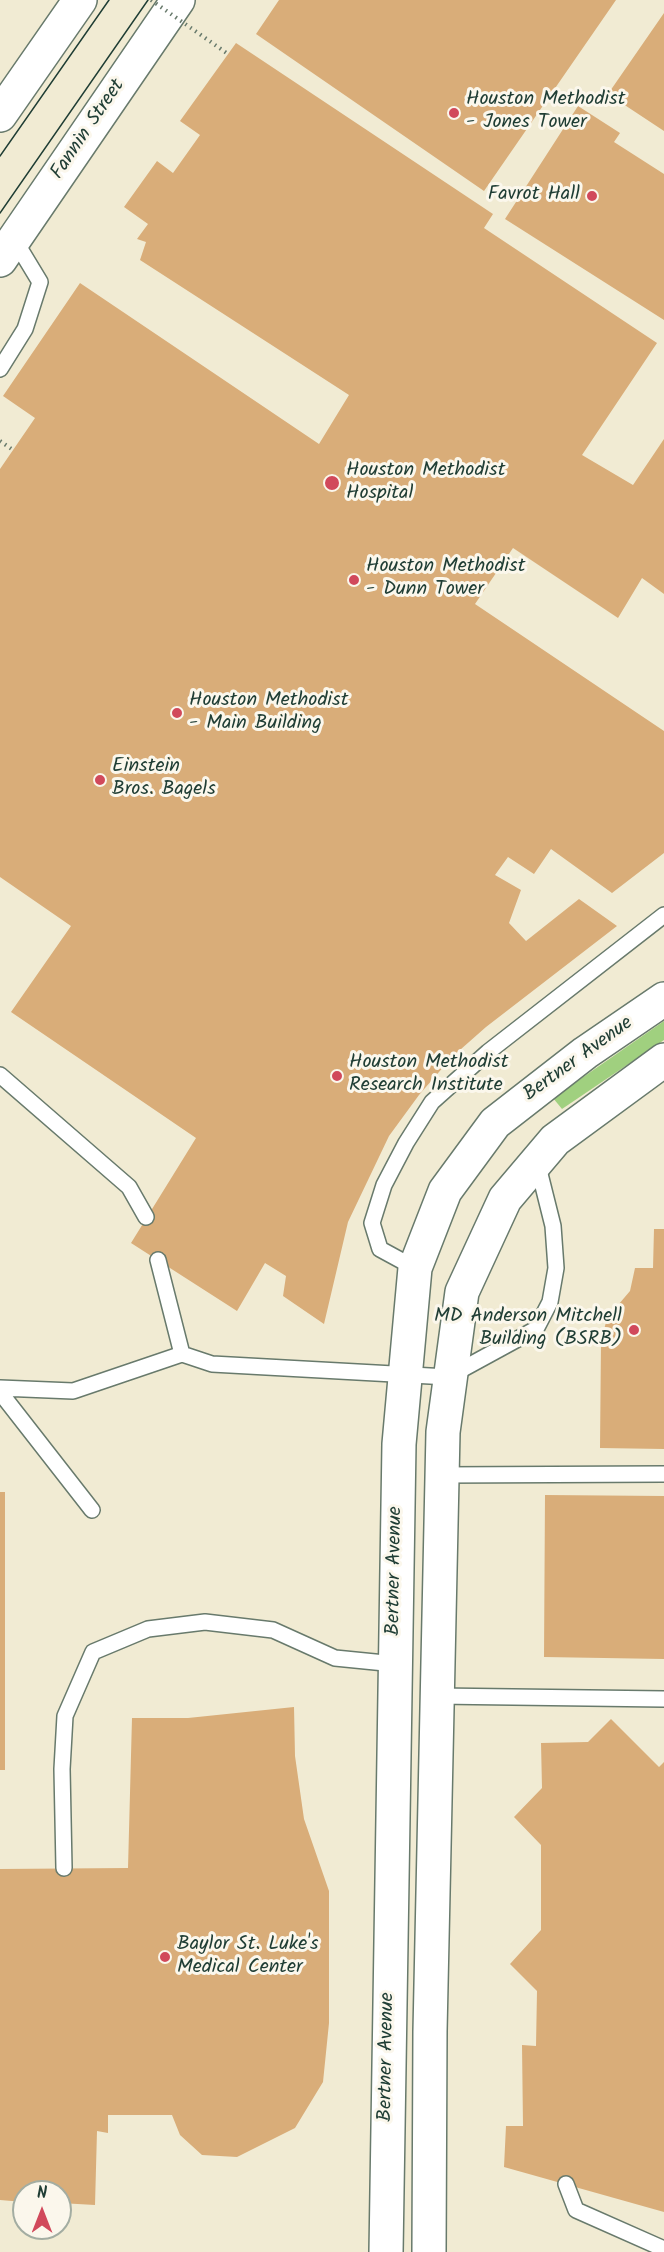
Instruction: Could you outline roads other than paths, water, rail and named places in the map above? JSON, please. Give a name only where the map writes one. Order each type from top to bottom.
[{"type":"street","points":[[0,115],[80,0]]},
{"type":"street","name":"Fannin Street","points":[[7,249],[178,0]]},
{"type":"street","name":"Bertner Avenue","points":[[386,2252],[399,1444],[415,1268],[445,1191],[495,1123],[585,1053],[664,999]]},
{"type":"street","points":[[429,2252],[442,1475],[448,1377],[462,1292],[506,1199],[555,1140],[664,1060]]},
{"type":"lane","points":[[0,369],[25,328],[40,282],[7,249]]},
{"type":"lane","points":[[415,1268],[380,1249],[372,1223],[384,1185],[406,1143],[432,1102],[488,1052],[664,915]]},
{"type":"lane","points":[[0,1076],[129,1187],[146,1217]]},
{"type":"lane","points":[[0,1390],[73,1391],[182,1354],[212,1364],[448,1377],[536,1329],[550,1302],[556,1268],[553,1226],[537,1162]]},
{"type":"lane","points":[[158,1260],[182,1354]]},
{"type":"lane","points":[[0,1390],[92,1510]]},
{"type":"lane","points":[[442,1475],[664,1474]]},
{"type":"lane","points":[[64,1868],[62,1769],[65,1716],[93,1652],[148,1629],[206,1622],[273,1630],[335,1658],[395,1664]]},
{"type":"lane","points":[[437,1696],[664,1700]]},
{"type":"lane","points":[[566,2184],[576,2210],[664,2249]]},
{"type":"tram line","points":[[0,156],[109,0]]},
{"type":"tram line","points":[[0,213],[148,0]]},
{"type":"place","name":"Houston Methodist - Jones Tower","points":[[454,113]]},
{"type":"place","name":"Favrot Hall","points":[[592,196]]},
{"type":"place","name":"Houston Methodist Hospital","points":[[332,483]]},
{"type":"place","name":"Houston Methodist - Dunn Tower","points":[[354,580]]},
{"type":"place","name":"Houston Methodist - Main Building","points":[[177,713]]},
{"type":"place","name":"Einstein Bros. Bagels","points":[[100,780]]},
{"type":"place","name":"Houston Methodist Research Institute","points":[[337,1076]]},
{"type":"place","name":"MD Anderson Mitchell Building (BSRB)","points":[[634,1330]]},
{"type":"place","name":"Baylor St. Luke's Medical Center","points":[[165,1957]]}]
